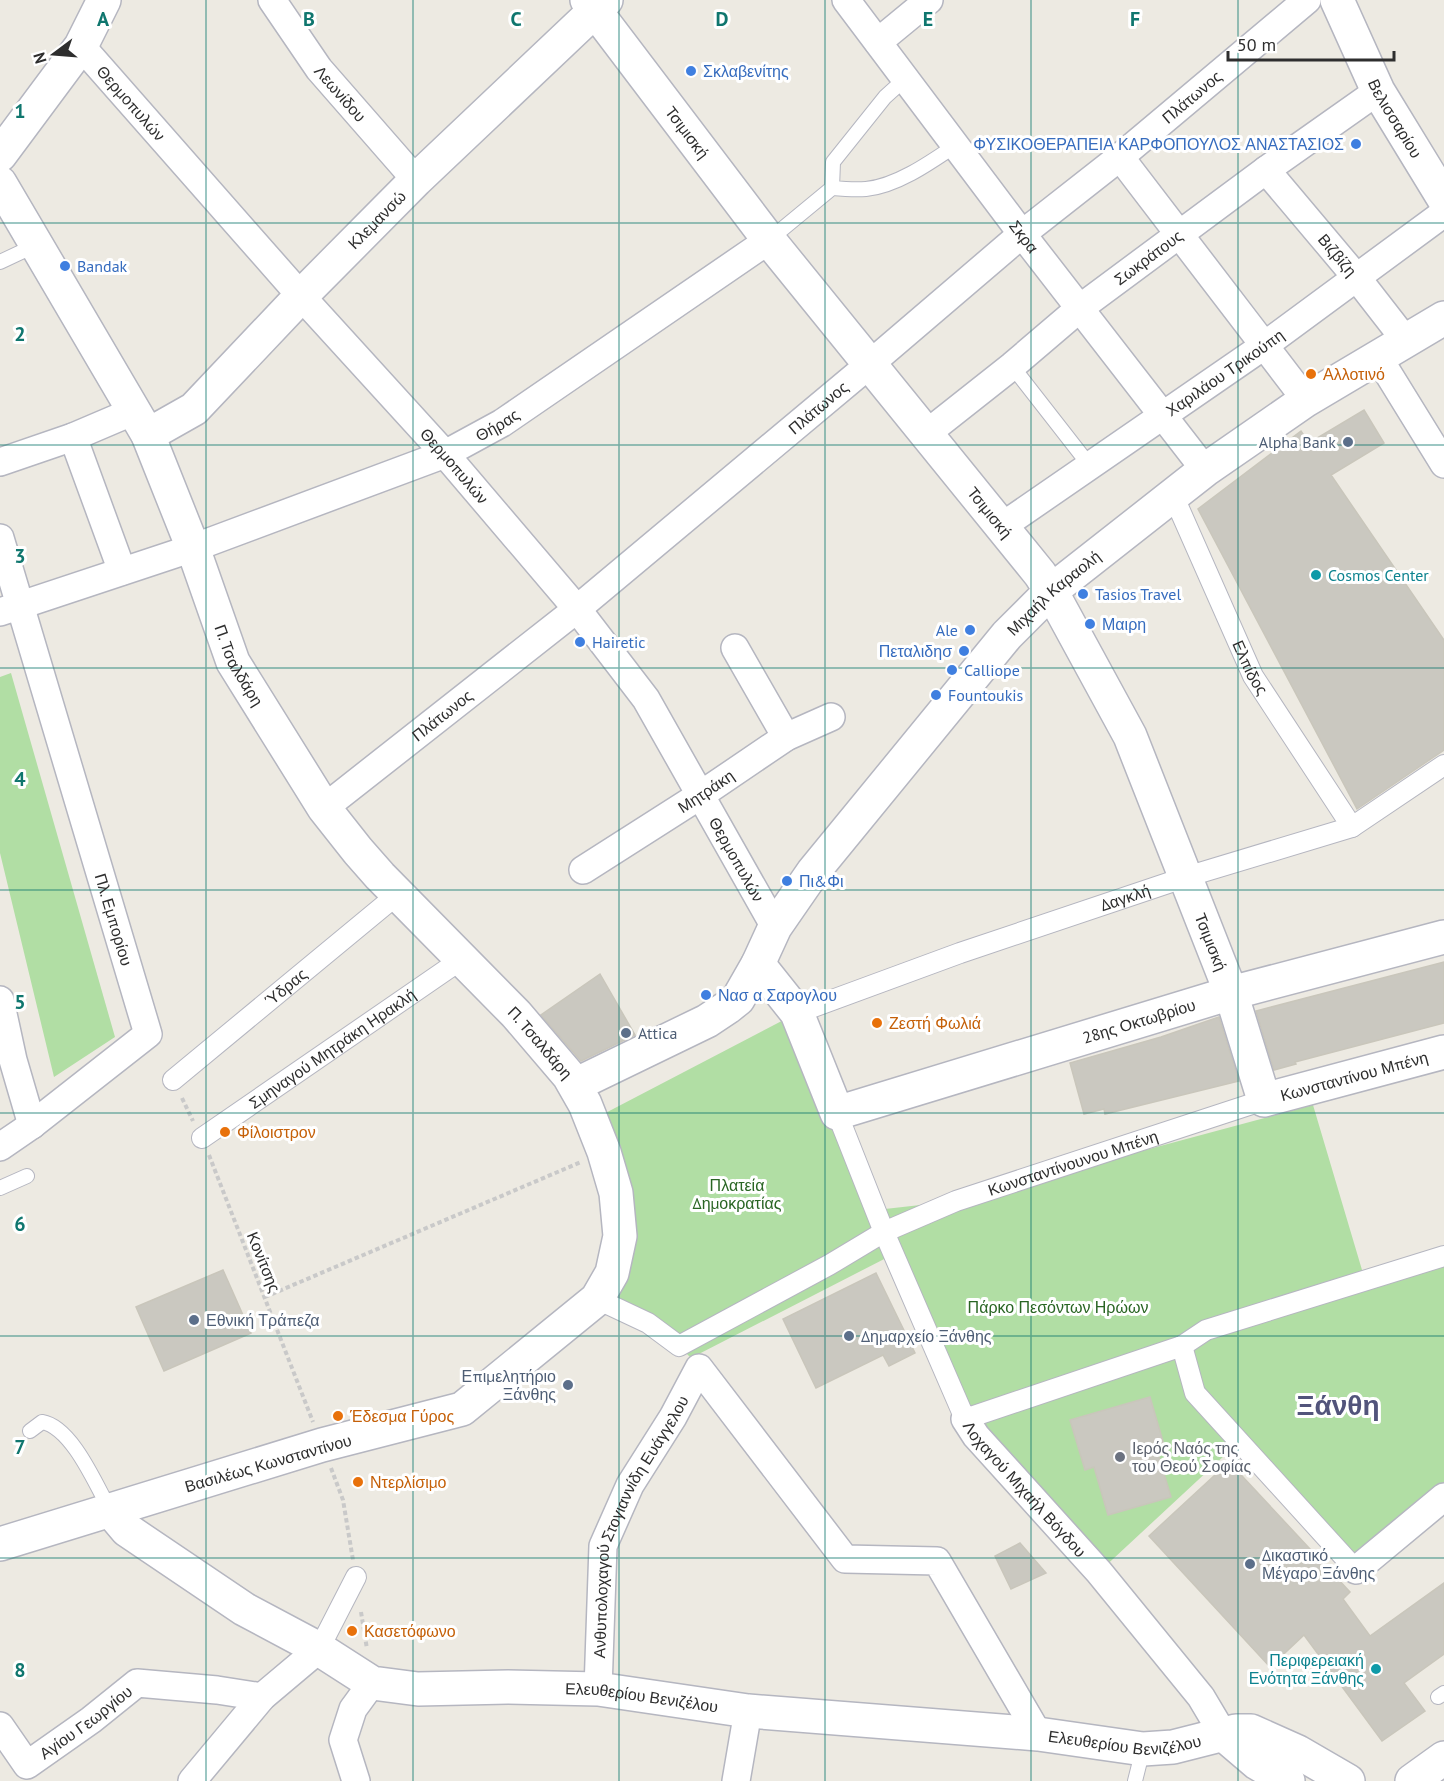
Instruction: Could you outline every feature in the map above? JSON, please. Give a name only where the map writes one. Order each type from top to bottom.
[{"type":"street","points":[[0,155],[81,46],[104,0]]},
{"type":"street","name":"Λεωνίδου","points":[[272,0],[319,69],[416,180]]},
{"type":"street","name":"Σκρα","points":[[846,0],[1022,234],[1205,470]]},
{"type":"street","points":[[878,42],[929,0]]},
{"type":"street","name":"Πλάτωνος","points":[[324,808],[576,609],[1022,234],[1120,157],[1307,0]]},
{"type":"street","name":"Βελισσαρίου","points":[[1337,0],[1378,92],[1444,199]]},
{"type":"street","name":"Κλεμανσώ","points":[[141,423],[194,409],[301,296],[596,3]]},
{"type":"street","name":"Τσιμισκή","points":[[596,3],[769,240],[1040,574],[1051,591],[1130,736],[1231,993],[1264,1100]]},
{"type":"street","name":"Θερμοπυλών","points":[[81,46],[301,296],[445,454],[576,609],[646,699],[775,927]]},
{"type":"street","name":"Σωκράτους","points":[[926,434],[1012,366],[1080,308],[1266,170],[1378,92]]},
{"type":"street","points":[[1120,157],[1306,400]]},
{"type":"street","name":"Βιζβίζη","points":[[1266,170],[1357,278],[1406,341]]},
{"type":"street","name":"Π. Τσαλδάρη","points":[[0,183],[141,423],[193,548],[233,662],[324,808],[380,876],[516,1014],[574,1085]]},
{"type":"street","name":"Χαριλάου Τρικούπη","points":[[1001,527],[1265,345],[1444,213]]},
{"type":"street","name":"Θήρας","points":[[11,608],[193,548],[445,454],[502,423],[769,240]]},
{"type":"street","name":"Μιχαήλ Καραολή","points":[[574,1085],[707,1021],[738,999],[775,927],[813,872],[1007,635],[1051,591],[1205,470],[1306,400],[1444,318]]},
{"type":"street","points":[[1378,357],[1444,464]]},
{"type":"street","points":[[0,462],[73,437],[141,423]]},
{"type":"street","points":[[73,437],[122,571]]},
{"type":"street","name":"Ελπίδος","points":[[1173,495],[1253,676],[1352,827]]},
{"type":"street","name":"Πλ. Εμπορίου","points":[[0,538],[11,608],[148,1034],[32,1125]]},
{"type":"street","points":[[735,648],[786,737]]},
{"type":"street","name":"Μητράκη","points":[[583,870],[786,737],[831,717]]},
{"type":"street","name":"Δαγκλή","points":[[797,1013],[960,952],[1186,877],[1352,827],[1444,765]]},
{"type":"street","name":"Ύδρας","points":[[173,1080],[398,894]]},
{"type":"street","name":"28ης Οκτωβρίου","points":[[837,1113],[1231,993],[1444,937]]},
{"type":"street","name":"Σμηναγού Μητράκη Ηρακλή","points":[[202,1138],[462,959]]},
{"type":"street","points":[[758,964],[797,1013],[837,1113]]},
{"type":"street","points":[[0,1000],[13,1060],[32,1125],[0,1147]]},
{"type":"street","name":"Κωνσταντίνου Μπένη","points":[[1264,1100],[1444,1052]]},
{"type":"street","name":"Βασιλέως Κωνσταντίνου","points":[[0,1544],[322,1445],[462,1409],[597,1299],[612,1273],[620,1236],[616,1194],[592,1120],[574,1085]]},
{"type":"street","name":"Κωνσταντίνουνου Μπένη","points":[[679,1346],[829,1265],[884,1232],[956,1201],[1264,1100]]},
{"type":"street","name":"Λοχαγού Μιχαήλ Βόγδου","points":[[837,1113],[884,1232],[965,1419],[976,1436],[1099,1572],[1201,1698],[1223,1734],[1257,1763],[1287,1781]]},
{"type":"street","points":[[965,1419],[1182,1346],[1206,1330],[1444,1256]]},
{"type":"street","points":[[597,1299],[648,1323],[679,1346],[699,1368],[845,1559],[937,1562],[1038,1734]]},
{"type":"street","points":[[1182,1346],[1195,1393],[1356,1570],[1444,1497]]},
{"type":"street","name":"Ανθυπολοχαγού Στογιαννίδη Ευάγγελου","points":[[598,1689],[603,1545],[630,1485],[673,1417],[699,1368]]},
{"type":"street","name":"Ελευθερίου Βενιζέλου","points":[[110,1510],[127,1530],[244,1609],[319,1649],[372,1683],[418,1689],[508,1687],[598,1689],[748,1711],[1038,1734],[1143,1749],[1173,1747],[1223,1734]]},
{"type":"street","points":[[192,1781],[262,1697],[319,1649],[356,1577]]},
{"type":"street","name":"Αγίου Γεωργίου","points":[[0,1726],[34,1773],[91,1720],[137,1683],[218,1690],[262,1697]]},
{"type":"street","points":[[356,1781],[343,1740],[353,1709],[372,1683]]},
{"type":"street","points":[[736,1781],[748,1711]]},
{"type":"street","points":[[1223,1734],[1251,1731],[1298,1752],[1348,1781]]},
{"type":"street","points":[[1412,1781],[1444,1758]]},
{"type":"lane","points":[[832,188],[833,162],[885,97],[906,78]]},
{"type":"lane","points":[[769,240],[832,188],[867,189],[879,186],[920,169],[956,145]]},
{"type":"lane","points":[[0,262],[36,245]]},
{"type":"lane","points":[[1012,366],[1089,466]]},
{"type":"lane","points":[[0,1188],[27,1176]]},
{"type":"lane","points":[[30,1431],[42,1422],[50,1424],[65,1436],[76,1448],[110,1510]]},
{"type":"lane","points":[[1134,1781],[1143,1749]]},
{"type":"path","name":"Κονίτσης","points":[[173,1080],[202,1138],[343,1500],[372,1683]]},
{"type":"path","points":[[265,1297],[604,1152]]},
{"type":"green space","points":[[11,673],[115,1037],[54,1077],[0,853],[0,677]]},
{"type":"green space","points":[[797,1013],[876,1210],[956,1201],[1313,1105],[1365,1280],[1444,1257],[1444,1492],[1356,1570],[1239,1442],[1099,1572],[965,1419],[894,1254],[691,1358],[679,1346],[597,1299],[620,1236],[592,1120]]},
{"type":"building","name":"Cosmos Center","points":[[1364,410],[1384,443],[1331,475],[1444,640],[1444,750],[1357,809],[1198,509],[1301,431],[1309,443]]},
{"type":"building","points":[[1444,962],[1444,1023],[1295,1062],[1296,1064],[1274,1070],[1256,1011]]},
{"type":"building","points":[[600,974],[635,1035],[581,1061],[541,1015]]},
{"type":"building","points":[[1219,1017],[1239,1081],[1105,1114],[1104,1109],[1084,1114],[1070,1063],[1161,1037]]},
{"type":"building","name":"Εθνική Τράπεζα","points":[[223,1270],[251,1333],[164,1371],[136,1307]]},
{"type":"building","name":"Δημαρχείο Ξάνθης","points":[[876,1273],[915,1353],[889,1366],[883,1355],[816,1388],[783,1319]]},
{"type":"building","name":"Ιερός Ναός της του Θεού Σοφίας","points":[[1150,1397],[1164,1445],[1156,1447],[1171,1497],[1108,1515],[1094,1467],[1085,1470],[1070,1420]]},
{"type":"building","name":"Δικαστικό Μέγαρο Ξάνθης","points":[[1229,1462],[1350,1592],[1343,1599],[1370,1636],[1444,1583],[1444,1654],[1404,1683],[1425,1711],[1382,1741],[1304,1635],[1270,1667],[1149,1536]]},
{"type":"building","points":[[1020,1543],[1046,1573],[1011,1589],[995,1556]]},
{"type":"place","name":"Σκλαβενίτης","points":[[691,71]]},
{"type":"place","name":"ΦΥΣΙΚΟΘΕΡΑΠΕΙΑ ΚΑΡΦΟΠΟΥΛΟΣ ΑΝΑΣΤΑΣΙΟΣ","points":[[1356,144]]},
{"type":"place","name":"Bandak","points":[[65,266]]},
{"type":"place","name":"Αλλοτινό","points":[[1311,374]]},
{"type":"place","name":"Alpha Bank","points":[[1348,442]]},
{"type":"place","name":"Cosmos Center","points":[[1316,575]]},
{"type":"place","name":"Tasios Travel","points":[[1083,594]]},
{"type":"place","name":"Μαιρη","points":[[1090,624]]},
{"type":"place","name":"Ale","points":[[970,630]]},
{"type":"place","name":"Hairetic","points":[[580,642]]},
{"type":"place","name":"Πεταλιδησ","points":[[964,651]]},
{"type":"place","name":"Calliope","points":[[952,670]]},
{"type":"place","name":"Fountoukis","points":[[936,695]]},
{"type":"place","name":"Πι&Φι","points":[[787,881]]},
{"type":"place","name":"Νασ α Σαρογλου","points":[[706,995]]},
{"type":"place","name":"Ζεστή Φωλιά","points":[[877,1023]]},
{"type":"place","name":"Attica","points":[[626,1033]]},
{"type":"place","name":"Φίλοιστρον","points":[[225,1132]]},
{"type":"place","name":"Εθνική Τράπεζα","points":[[194,1320]]},
{"type":"place","name":"Δημαρχείο Ξάνθης","points":[[849,1336]]},
{"type":"place","name":"Επιμελητήριο Ξάνθης","points":[[568,1385]]},
{"type":"place","name":"Έδεσμα Γύρος","points":[[338,1416]]},
{"type":"place","name":"Ιερός Ναός της του Θεού Σοφίας","points":[[1120,1457]]},
{"type":"place","name":"Ντερλίσιμο","points":[[358,1482]]},
{"type":"place","name":"Δικαστικό Μέγαρο Ξάνθης","points":[[1250,1564]]},
{"type":"place","name":"Κασετόφωνο","points":[[352,1631]]},
{"type":"place","name":"Περιφερειακή Ενότητα Ξάνθης","points":[[1376,1669]]},
{"type":"district","name":"Ξάνθη","points":[[1338,1405]]},
{"type":"park label","name":"Πλατεία Δημοκρατίας","points":[[737,1194]]},
{"type":"park label","name":"Πάρκο Πεσόντων Ηρώων","points":[[1058,1307]]}]
